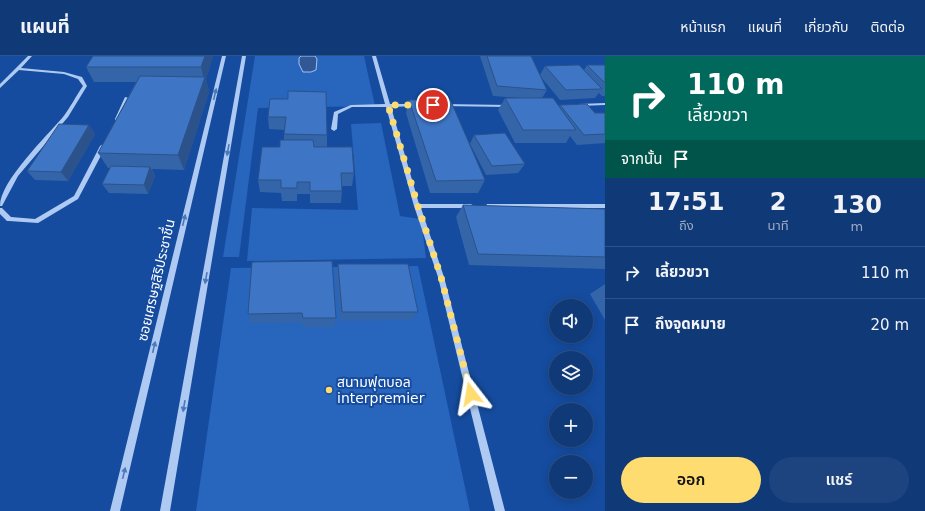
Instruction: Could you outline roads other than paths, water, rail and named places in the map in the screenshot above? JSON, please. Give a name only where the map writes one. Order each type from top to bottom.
[{"type":"street","points":[[0,87],[30,56]]},
{"type":"street","name":"ซอยเศรษฐสิริประชาชื่น","points":[[115,511],[224,56]]},
{"type":"street","points":[[165,511],[244,56]]},
{"type":"street","points":[[374,56],[418,206],[441,277],[500,511]]},
{"type":"street","points":[[0,204],[16,175],[66,116],[85,86],[80,78],[64,73],[18,69]]},
{"type":"street","points":[[113,127],[127,98]]},
{"type":"street","points":[[574,105],[605,104]]},
{"type":"street","points":[[334,129],[336,113],[351,106],[419,105]]},
{"type":"street","points":[[435,105],[512,106]]},
{"type":"street","points":[[0,210],[9,219],[36,221],[76,197],[106,141]]},
{"type":"street","points":[[418,206],[605,206]]},
{"type":"place","name":"สนามฟุตบอล interpremier","points":[[329,390]]}]
